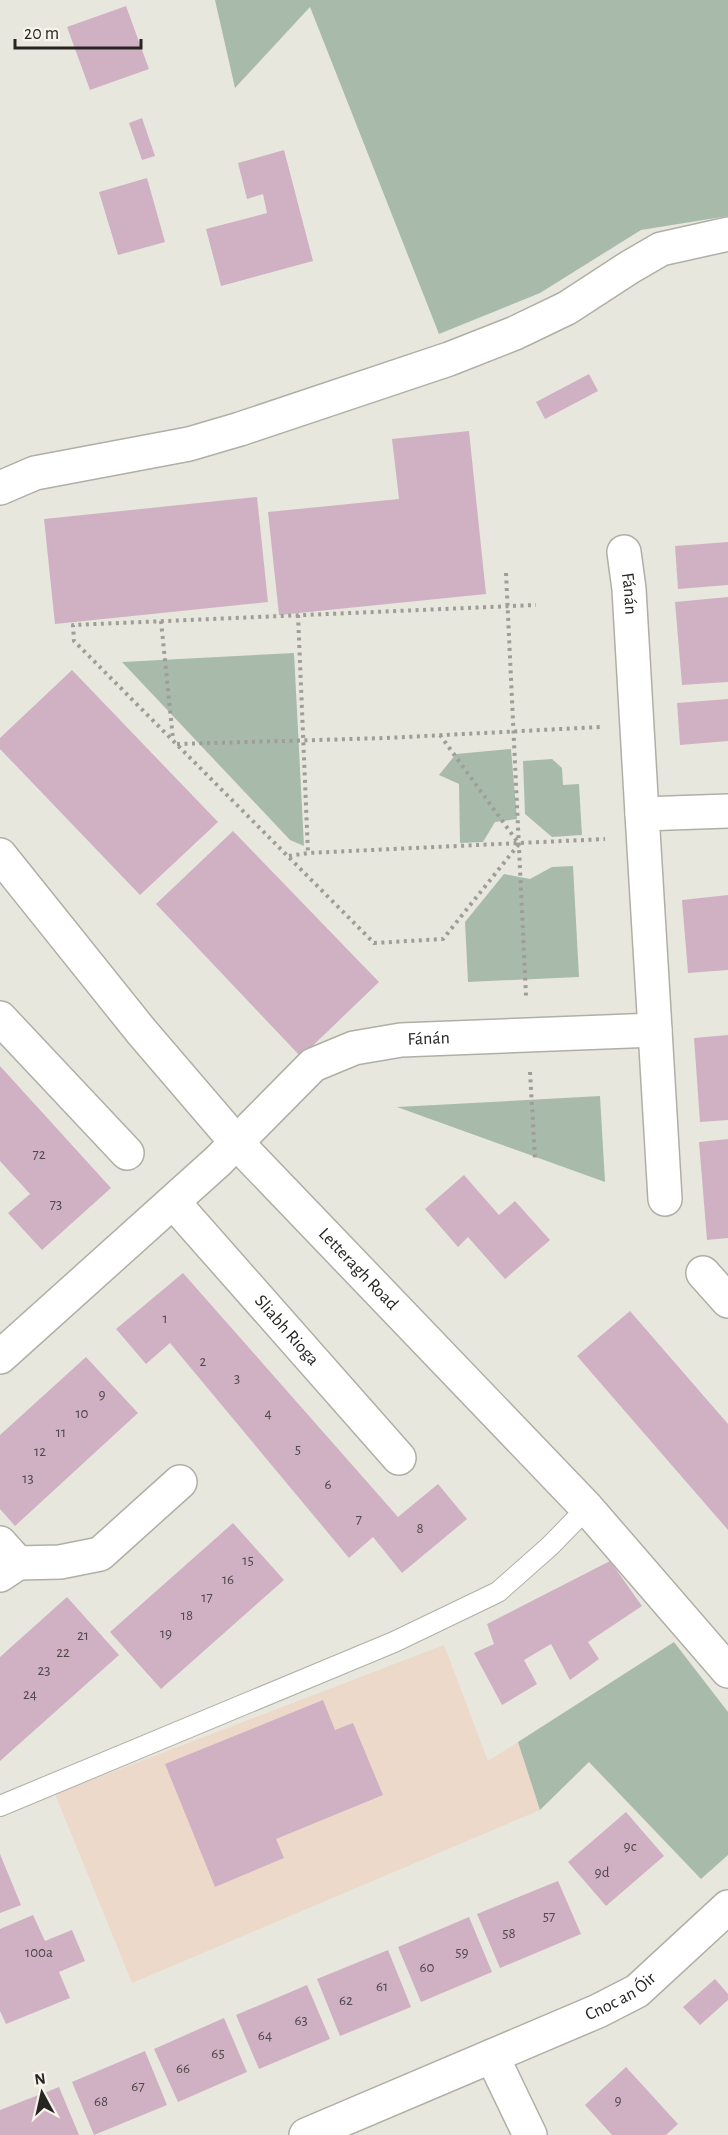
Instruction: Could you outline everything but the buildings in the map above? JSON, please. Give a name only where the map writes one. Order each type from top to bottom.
[{"type":"street","points":[[0,488],[45,471],[189,444],[250,426],[449,359],[515,333],[567,308],[661,249],[728,234]]},
{"type":"street","name":"Fánán","points":[[624,552],[629,589],[665,1198]]},
{"type":"street","points":[[643,826],[728,811]]},
{"type":"street","name":"Letteragh Road","points":[[0,855],[141,1031],[237,1143],[587,1508],[728,1671]]},
{"type":"street","points":[[0,1018],[127,1153]]},
{"type":"street","name":"Fánán","points":[[237,1143],[313,1065],[354,1048],[401,1040],[654,1029]]},
{"type":"street","points":[[0,1357],[174,1203],[237,1143]]},
{"type":"street","name":"Sliabh Rioga","points":[[174,1203],[399,1458]]},
{"type":"street","points":[[703,1273],[728,1302]]},
{"type":"street","points":[[6,1560],[60,1562],[100,1554],[180,1482]]},
{"type":"street","name":"Cnoc an Óir","points":[[306,2135],[598,2011],[637,1991],[728,1907]]},
{"type":"street","points":[[492,2056],[530,2135]]},
{"type":"lane","points":[[0,1806],[394,1642],[498,1592],[550,1546],[587,1508]]},
{"type":"path","points":[[506,573],[535,1158]]},
{"type":"path","points":[[519,844],[442,939],[374,943],[74,641],[73,625],[536,605]]},
{"type":"path","points":[[298,615],[308,853]]},
{"type":"path","points":[[161,621],[173,739]]},
{"type":"path","points":[[177,744],[637,726]]},
{"type":"path","points":[[440,735],[519,844]]},
{"type":"path","points":[[288,856],[308,853],[519,844],[643,826]]},
{"type":"shaded area","points":[[444,1645],[488,1761],[518,1742],[540,1810],[132,1983],[55,1794]]},
{"type":"green space","points":[[215,0],[728,0],[728,216],[641,230],[540,293],[439,334],[310,7],[235,88]]},
{"type":"green space","points":[[294,653],[304,846],[290,840],[122,662]]},
{"type":"green space","points":[[511,749],[517,819],[495,822],[483,842],[460,843],[459,784],[439,775],[456,754]]},
{"type":"green space","points":[[552,759],[562,768],[563,785],[579,784],[582,835],[552,837],[525,814],[523,761]]},
{"type":"green space","points":[[573,866],[579,977],[468,982],[465,922],[504,874],[530,879],[552,867]]},
{"type":"green space","points":[[600,1096],[605,1182],[397,1107]]},
{"type":"green space","points":[[674,1642],[728,1712],[728,1855],[701,1879],[589,1762],[540,1810],[518,1742]]}]
